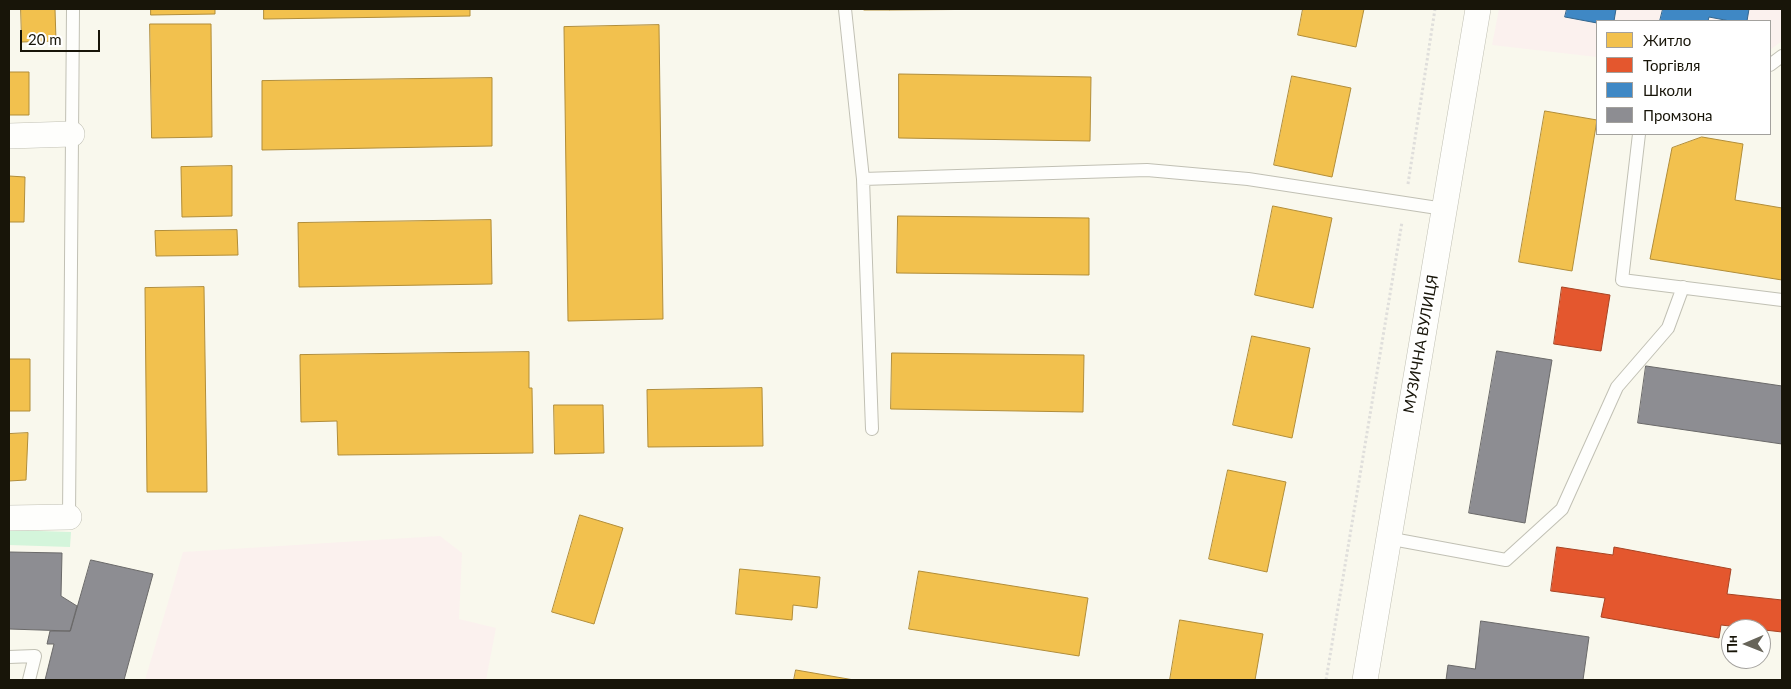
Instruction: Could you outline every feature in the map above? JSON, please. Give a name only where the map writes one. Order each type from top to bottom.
[{"type":"street","name":"МУЗИЧНА ВУЛИЦЯ","points":[[1365,680],[1387,538],[1478,9]]},
{"type":"street","points":[[9,136],[72,134]]},
{"type":"street","points":[[9,518],[69,517]]},
{"type":"lane","points":[[69,517],[73,9]]},
{"type":"lane","points":[[845,9],[863,179],[872,429]]},
{"type":"lane","points":[[1771,64],[1782,56]]},
{"type":"lane","points":[[1639,135],[1622,280],[1782,300]]},
{"type":"lane","points":[[863,179],[1147,170],[1248,179],[1444,209]]},
{"type":"lane","points":[[1387,538],[1506,560],[1562,509],[1618,387],[1668,328],[1682,288]]},
{"type":"lane","points":[[9,657],[35,656],[29,680]]},
{"type":"path","points":[[1326,680],[1435,9]]},
{"type":"shaded area","points":[[1499,9],[1782,9],[1782,41],[1771,49],[1771,20],[1596,20],[1596,57],[1492,45]]},
{"type":"shaded area","points":[[440,536],[462,553],[459,619],[496,628],[486,680],[145,680],[183,552]]},
{"type":"green space","points":[[9,530],[71,532],[70,547],[9,545]]},
{"type":"building: Житло","points":[[21,9],[55,9],[56,41],[22,42]]},
{"type":"building: Житло","points":[[151,9],[215,9],[215,14],[151,15]]},
{"type":"building: Житло","points":[[264,9],[470,9],[470,16],[264,19]]},
{"type":"building: Житло","points":[[890,9],[890,10],[864,10]]},
{"type":"building: Житло","points":[[890,9],[1021,9],[890,10]]},
{"type":"building: Житло","points":[[1303,9],[1364,9],[1356,47],[1298,35]]},
{"type":"building: Житло","points":[[150,24],[211,24],[212,137],[152,138]]},
{"type":"building: Житло","points":[[659,25],[663,319],[568,321],[564,27]]},
{"type":"building: Житло","points":[[9,72],[29,72],[29,115],[9,115]]},
{"type":"building: Житло","points":[[899,74],[1091,77],[1090,141],[899,138]]},
{"type":"building: Житло","points":[[1292,76],[1351,88],[1332,177],[1274,165]]},
{"type":"building: Житло","points":[[492,78],[492,146],[262,150],[262,81]]},
{"type":"building: Житло","points":[[1545,111],[1596,120],[1572,271],[1519,262]]},
{"type":"building: Житло","points":[[1702,137],[1743,144],[1735,200],[1782,208],[1782,280],[1650,259],[1672,148]]},
{"type":"building: Житло","points":[[232,166],[232,216],[182,217],[181,167]]},
{"type":"building: Житло","points":[[9,176],[25,177],[24,222],[9,222]]},
{"type":"building: Житло","points":[[1273,206],[1332,218],[1313,308],[1255,295]]},
{"type":"building: Житло","points":[[898,216],[1089,218],[1089,275],[897,273]]},
{"type":"building: Житло","points":[[491,220],[492,284],[299,287],[298,223]]},
{"type":"building: Житло","points":[[237,230],[238,255],[156,256],[155,231]]},
{"type":"building: Житло","points":[[204,287],[207,492],[147,492],[145,288]]},
{"type":"building: Житло","points":[[1252,336],[1310,348],[1292,438],[1233,425]]},
{"type":"building: Житло","points":[[529,352],[529,388],[532,388],[533,453],[338,455],[337,421],[301,422],[300,355]]},
{"type":"building: Житло","points":[[892,353],[1084,355],[1083,412],[891,409]]},
{"type":"building: Житло","points":[[9,359],[30,359],[30,411],[9,411]]},
{"type":"building: Житло","points":[[762,388],[763,446],[648,447],[647,390]]},
{"type":"building: Житло","points":[[554,405],[603,405],[604,453],[555,454]]},
{"type":"building: Житло","points":[[28,433],[26,480],[9,481],[9,434]]},
{"type":"building: Житло","points":[[1228,470],[1286,482],[1267,572],[1209,559]]},
{"type":"building: Житло","points":[[580,515],[623,528],[594,624],[552,612]]},
{"type":"building: Житло","points":[[740,569],[820,577],[817,608],[793,605],[792,620],[736,614]]},
{"type":"building: Житло","points":[[919,571],[1088,598],[1079,656],[909,629]]},
{"type":"building: Житло","points":[[1180,620],[1263,634],[1255,680],[1170,680]]},
{"type":"building: Житло","points":[[796,670],[854,680],[794,680]]},
{"type":"building: Торгівля","points":[[1562,287],[1610,295],[1601,351],[1554,344]]},
{"type":"building: Торгівля","points":[[1557,547],[1613,555],[1614,547],[1731,569],[1727,594],[1782,600],[1782,632],[1771,631],[1771,619],[1721,619],[1719,638],[1601,617],[1605,598],[1551,591]]},
{"type":"building: Школи","points":[[1567,9],[1616,9],[1614,20],[1596,20],[1596,23],[1565,17]]},
{"type":"building: Школи","points":[[1663,9],[1749,9],[1747,20],[1725,20],[1709,17],[1708,20],[1660,20]]},
{"type":"building: Промзона","points":[[1497,351],[1552,360],[1525,523],[1469,513]]},
{"type":"building: Промзона","points":[[1646,366],[1782,386],[1782,444],[1638,423]]},
{"type":"building: Промзона","points":[[9,552],[62,553],[61,596],[77,606],[70,631],[9,629]]},
{"type":"building: Промзона","points":[[91,560],[153,574],[124,680],[45,680],[54,644],[47,644],[50,631],[70,631]]},
{"type":"building: Промзона","points":[[1481,621],[1589,637],[1583,680],[1446,680],[1448,665],[1475,669]]}]
